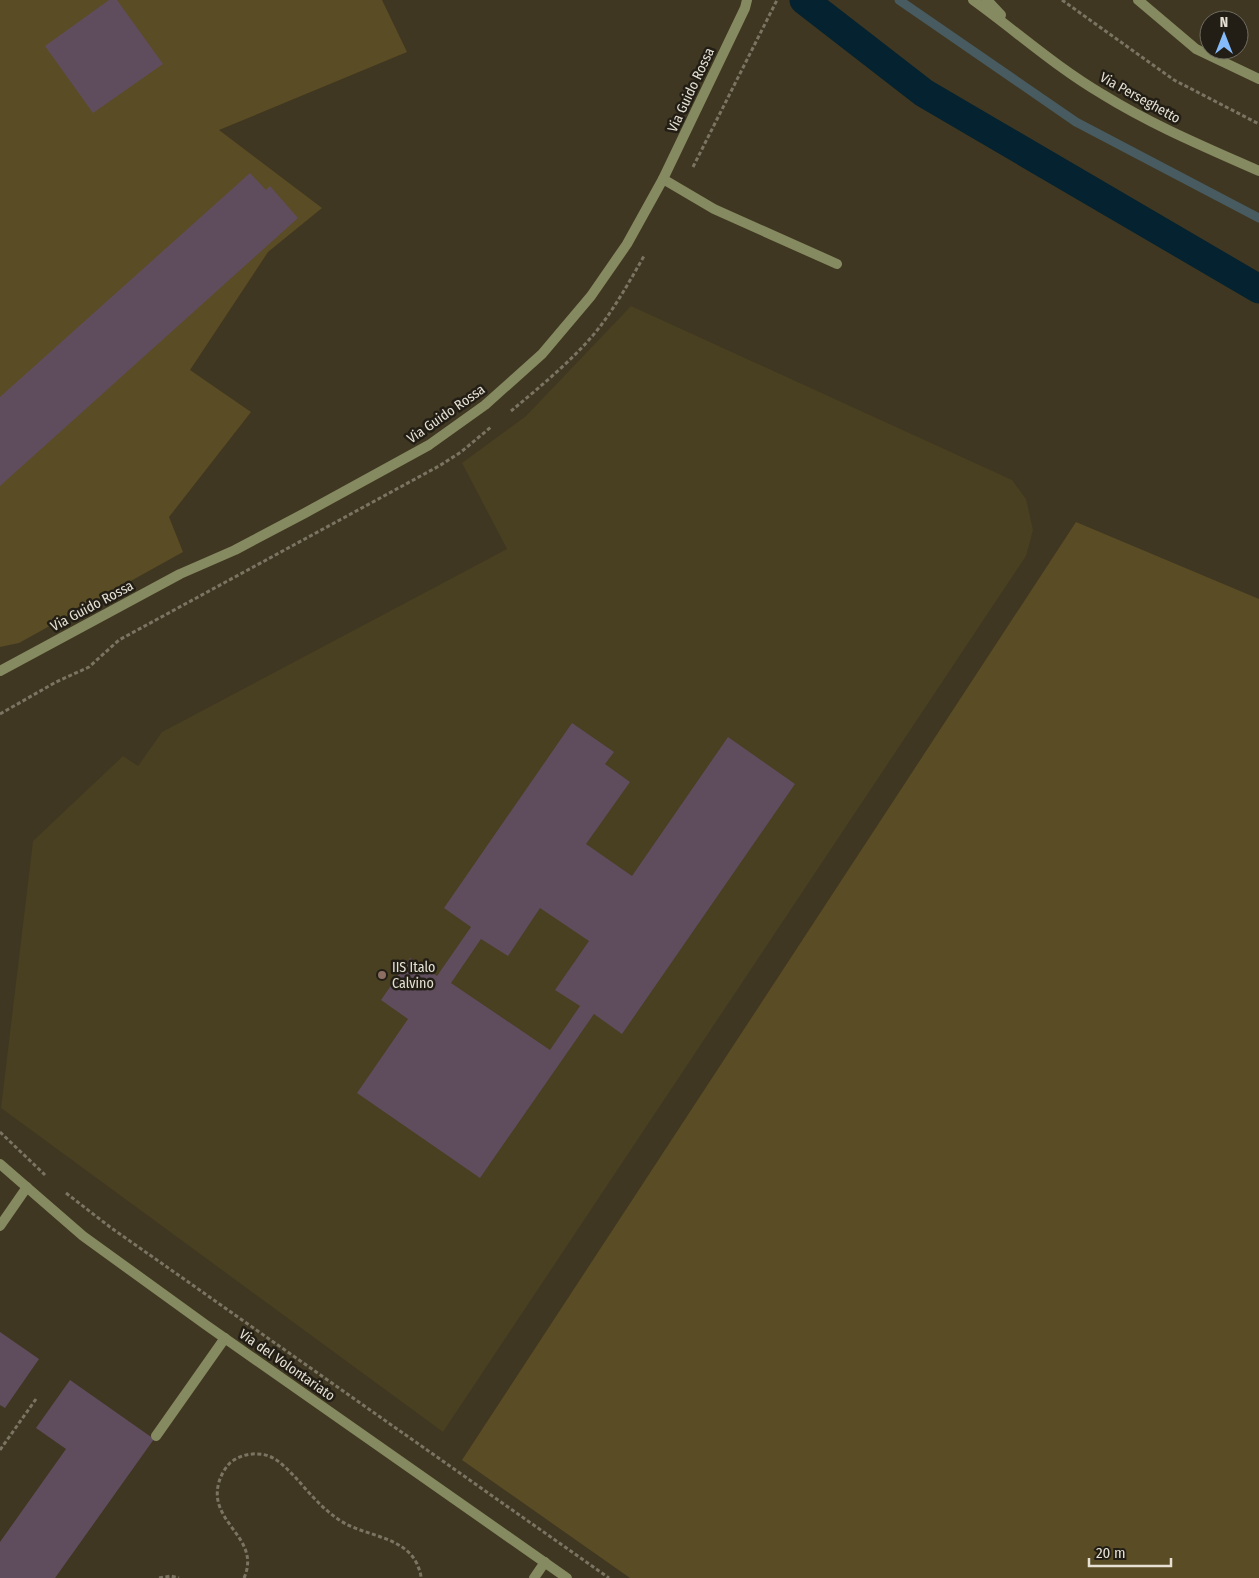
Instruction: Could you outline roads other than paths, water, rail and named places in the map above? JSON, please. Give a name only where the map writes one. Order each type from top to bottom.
[{"type":"street","name":"Via Guido Rossa","points":[[0,671],[180,574],[234,550],[305,514],[429,445],[485,405],[542,354],[592,296],[627,244],[663,179],[746,4],[753,0]]},
{"type":"street","name":"Via Perseghetto","points":[[973,0],[1017,32],[1045,56],[1101,94],[1156,125],[1259,171]]},
{"type":"street","name":"Via Perseghetto","points":[[987,0],[1017,32]]},
{"type":"street","points":[[1138,0],[1196,49],[1259,79]]},
{"type":"street","points":[[663,179],[714,209],[837,264]]},
{"type":"street","name":"Via del Volontariato","points":[[0,1164],[83,1236],[224,1338],[567,1578]]},
{"type":"street","points":[[0,1226],[27,1188]]},
{"type":"street","points":[[156,1436],[224,1338]]},
{"type":"street","points":[[534,1578],[545,1562]]},
{"type":"waterway","points":[[804,0],[924,93],[1259,289]]},
{"type":"waterway","points":[[899,0],[1076,122],[1259,218]]},
{"type":"place","name":"IIS Italo Calvino","points":[[382,975]]}]
